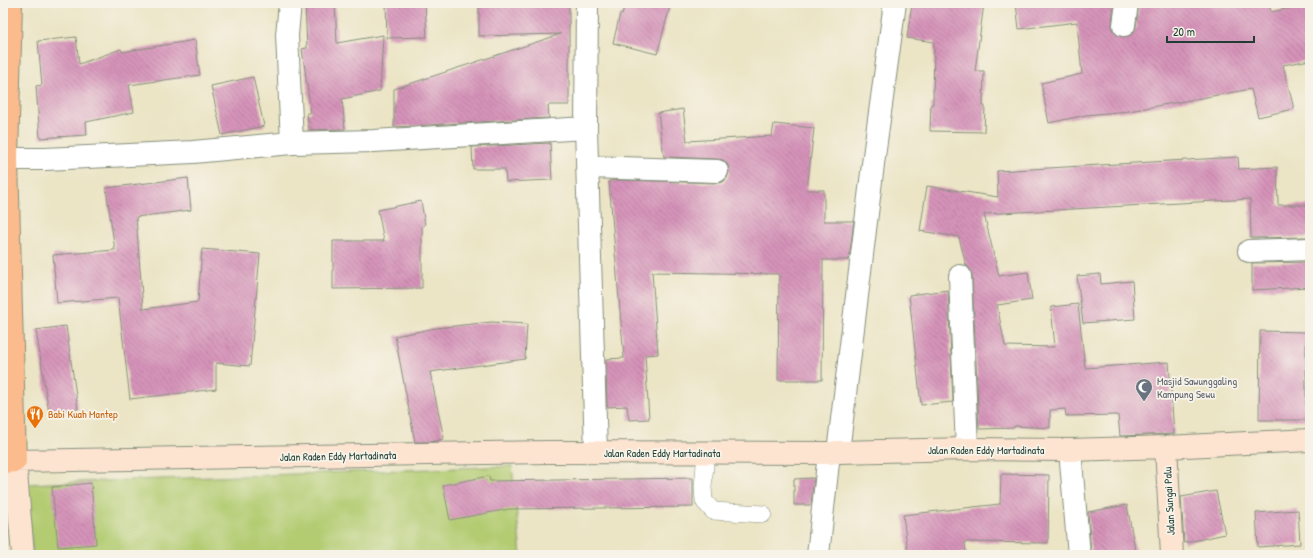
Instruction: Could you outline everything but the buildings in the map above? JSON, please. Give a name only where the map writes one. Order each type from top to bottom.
[{"type":"main road","points":[[11,3],[7,159],[9,462],[23,555]]},
{"type":"main road","name":"Jalan Raden Eddy Martadinata","points":[[9,462],[596,452],[834,453],[967,449],[1070,450],[1310,440]]},
{"type":"main road","name":"Jalan Sungai Palu","points":[[1166,447],[1172,555]]},
{"type":"street","points":[[290,3],[287,35],[292,143]]},
{"type":"street","points":[[587,3],[586,128],[596,452]]},
{"type":"street","points":[[818,555],[834,453],[895,3]]},
{"type":"street","points":[[1124,25],[1127,3]]},
{"type":"street","points":[[7,159],[44,159],[193,152],[292,143],[374,141],[586,128]]},
{"type":"street","points":[[588,167],[718,171]]},
{"type":"street","points":[[1249,251],[1310,249]]},
{"type":"street","points":[[960,276],[967,449]]},
{"type":"street","points":[[1070,450],[1079,555]]},
{"type":"lane","points":[[706,453],[703,487],[704,501],[713,511],[763,514]]},
{"type":"green space","points":[[512,466],[521,555],[33,555],[25,484]]},
{"type":"place","name":"Masjid Sawunggaling Kampung Sewu","points":[[1144,402]]},
{"type":"place","name":"Babi Kuah Mantep","points":[[35,429]]}]
